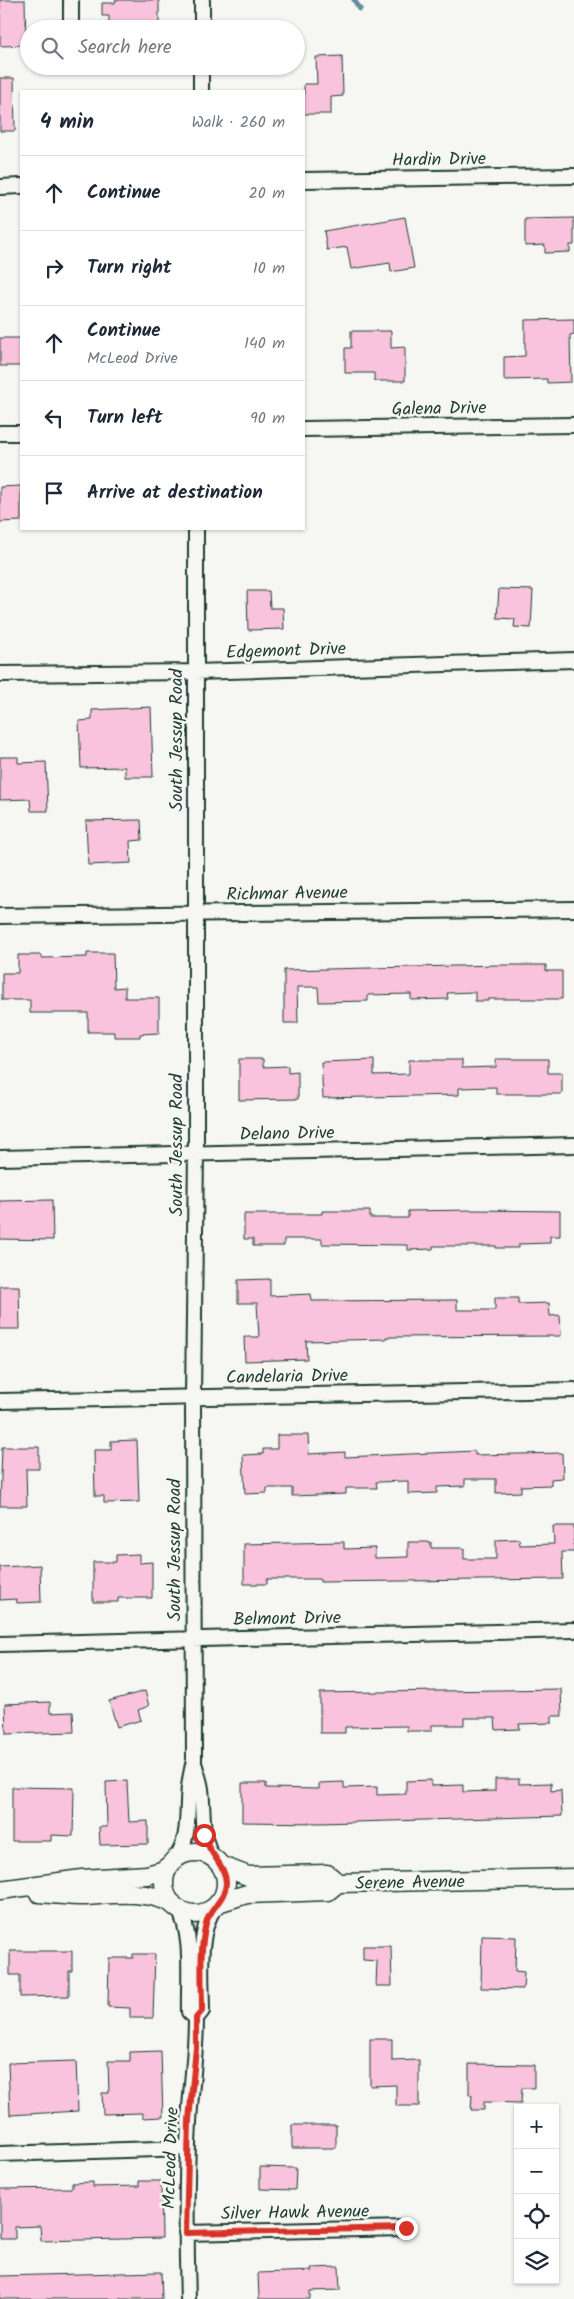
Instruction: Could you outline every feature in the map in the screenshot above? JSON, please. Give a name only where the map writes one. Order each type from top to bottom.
[{"type":"street","points":[[71,0],[71,20]]},
{"type":"street","points":[[202,0],[202,20]]},
{"type":"street","points":[[201,75],[201,90]]},
{"type":"street","name":"Hardin Drive","points":[[305,180],[574,176]]},
{"type":"street","points":[[0,187],[20,186]]},
{"type":"street","name":"Galena Drive","points":[[305,429],[574,425]]},
{"type":"street","points":[[0,433],[20,433]]},
{"type":"street","name":"South Jessup Road","points":[[173,1862],[184,1848],[189,1788],[194,1760],[193,1397],[196,1153],[196,530]]},
{"type":"street","name":"Edgemont Drive","points":[[0,674],[195,672],[574,660]]},
{"type":"street","name":"Richmar Avenue","points":[[0,916],[574,909]]},
{"type":"street","name":"Delano Drive","points":[[0,1158],[574,1145]]},
{"type":"street","name":"Candelaria Drive","points":[[0,1401],[574,1390]]},
{"type":"street","name":"Belmont Drive","points":[[0,1644],[574,1630]]},
{"type":"street","name":"South Jessup Road","points":[[194,1760],[201,1788],[206,1845],[218,1862]]},
{"type":"street","points":[[3,1890],[82,1879],[157,1873],[192,1852],[200,1852],[218,1862],[226,1883],[225,1892],[216,1905]]},
{"type":"street","points":[[173,1862],[164,1884],[168,1898],[175,1905]]},
{"type":"street","name":"Serene Avenue","points":[[218,1862],[240,1874],[257,1877],[327,1874],[338,1884],[574,1878]]},
{"type":"street","points":[[3,1890],[83,1896],[124,1892],[150,1895],[194,1913],[202,1913],[216,1905],[247,1894],[328,1891],[338,1884]]},
{"type":"street","name":"McLeod Drive","points":[[175,1905],[184,1919],[187,1932],[189,2012],[196,2018]]},
{"type":"street","name":"McLeod Drive","points":[[188,2299],[186,2233],[188,2148],[196,2048],[196,2018],[202,2011],[204,1933],[207,1920],[216,1905]]},
{"type":"street","points":[[0,2154],[188,2148]]},
{"type":"street","name":"Silver Hawk Avenue","points":[[186,2233],[406,2228]]},
{"type":"building","points":[[0,0],[25,0],[25,20],[20,20],[20,45],[0,46]]},
{"type":"building","points":[[115,0],[159,0],[159,20],[109,20],[109,16],[102,16],[102,3],[115,3]]},
{"type":"building","points":[[342,56],[343,96],[331,97],[331,114],[305,114],[304,84],[317,84],[316,57]]},
{"type":"building","points":[[0,78],[14,78],[15,131],[0,131]]},
{"type":"building","points":[[405,217],[414,268],[391,272],[390,263],[351,269],[347,247],[327,250],[324,231]]},
{"type":"building","points":[[574,218],[574,245],[570,245],[570,252],[545,253],[545,245],[525,246],[525,219]]},
{"type":"building","points":[[574,319],[574,334],[570,335],[571,382],[547,383],[547,379],[504,380],[504,357],[525,356],[525,320]]},
{"type":"building","points":[[351,331],[391,331],[391,348],[405,347],[405,381],[374,381],[374,373],[345,373],[345,348],[351,348]]},
{"type":"building","points":[[0,338],[20,338],[20,366],[0,366]]},
{"type":"building","points":[[20,486],[20,521],[0,522],[0,487]]},
{"type":"building","points":[[499,589],[533,590],[531,628],[514,627],[515,619],[497,618]]},
{"type":"building","points":[[247,591],[269,591],[270,608],[283,608],[284,629],[248,630]]},
{"type":"building","points":[[151,707],[153,777],[125,777],[125,767],[81,768],[79,721],[92,720],[92,710]]},
{"type":"building","points":[[0,757],[18,757],[18,763],[46,762],[48,811],[31,811],[30,799],[0,800]]},
{"type":"building","points":[[141,820],[142,840],[130,841],[131,863],[88,865],[86,821]]},
{"type":"building","points":[[87,953],[113,953],[114,988],[125,987],[125,998],[159,998],[159,1033],[140,1034],[140,1037],[114,1037],[114,1032],[88,1032],[88,1013],[30,1013],[30,1000],[2,1000],[2,973],[18,973],[18,955],[42,955],[42,958],[87,957]]},
{"type":"building","points":[[546,965],[546,971],[562,971],[562,999],[488,999],[488,1001],[475,1001],[475,992],[447,993],[448,999],[411,1000],[411,994],[368,995],[368,1001],[319,1002],[318,987],[297,987],[298,1023],[284,1023],[284,970]]},
{"type":"building","points":[[239,1059],[263,1059],[263,1067],[288,1066],[288,1073],[298,1072],[298,1099],[239,1100]]},
{"type":"building","points":[[496,1059],[548,1059],[548,1073],[562,1073],[562,1094],[496,1094],[496,1087],[459,1088],[459,1095],[323,1098],[321,1062],[374,1060],[374,1075],[409,1074],[409,1060],[462,1060],[462,1068],[496,1067]]},
{"type":"building","points":[[52,1200],[53,1240],[0,1239],[0,1201]]},
{"type":"building","points":[[322,1211],[370,1211],[370,1218],[408,1218],[408,1211],[560,1211],[560,1236],[550,1236],[550,1243],[519,1244],[519,1248],[433,1246],[433,1249],[408,1250],[408,1245],[322,1244],[322,1239],[284,1239],[284,1246],[253,1246],[253,1239],[244,1239],[244,1214],[322,1214]]},
{"type":"building","points":[[270,1279],[270,1296],[311,1294],[312,1301],[457,1300],[457,1310],[495,1310],[495,1298],[518,1298],[518,1304],[549,1303],[550,1316],[560,1315],[561,1336],[386,1337],[386,1339],[306,1341],[307,1359],[245,1361],[244,1337],[259,1337],[257,1303],[238,1303],[238,1280]]},
{"type":"building","points":[[0,1286],[19,1286],[20,1329],[0,1329]]},
{"type":"building","points":[[277,1435],[308,1435],[309,1454],[345,1452],[345,1457],[475,1451],[475,1455],[562,1453],[563,1478],[551,1479],[551,1485],[521,1486],[521,1492],[496,1493],[496,1479],[465,1479],[465,1486],[437,1487],[437,1493],[408,1494],[408,1481],[376,1482],[377,1488],[346,1488],[346,1494],[292,1496],[292,1488],[267,1488],[267,1493],[245,1494],[243,1455],[263,1454],[263,1449],[277,1449]]},
{"type":"building","points":[[137,1440],[139,1502],[104,1503],[104,1496],[95,1496],[94,1450],[111,1450],[111,1441]]},
{"type":"building","points":[[2,1447],[39,1447],[39,1469],[26,1469],[27,1506],[0,1506]]},
{"type":"building","points":[[553,1526],[574,1526],[574,1552],[562,1552],[563,1579],[320,1582],[320,1579],[267,1579],[267,1584],[244,1584],[244,1544],[344,1542],[344,1549],[375,1548],[375,1558],[408,1557],[408,1542],[431,1542],[431,1548],[464,1548],[464,1559],[496,1559],[496,1540],[519,1539],[520,1545],[554,1544]]},
{"type":"building","points":[[139,1554],[139,1563],[152,1562],[152,1598],[118,1598],[118,1602],[93,1602],[93,1562],[116,1562],[116,1555]]},
{"type":"building","points":[[40,1565],[41,1602],[17,1603],[16,1599],[0,1600],[0,1567]]},
{"type":"building","points":[[561,1689],[562,1716],[552,1716],[552,1723],[519,1724],[520,1729],[496,1730],[495,1718],[464,1718],[464,1725],[432,1725],[432,1731],[407,1731],[407,1726],[345,1727],[345,1733],[320,1733],[320,1693]]},
{"type":"building","points":[[145,1691],[149,1706],[138,1710],[141,1720],[117,1727],[109,1701]]},
{"type":"building","points":[[50,1702],[50,1713],[73,1712],[74,1732],[6,1734],[5,1704]]},
{"type":"building","points":[[495,1779],[519,1779],[519,1784],[551,1783],[551,1791],[561,1790],[562,1816],[320,1823],[242,1822],[242,1783],[266,1783],[266,1788],[319,1789],[319,1783],[344,1782],[344,1788],[377,1787],[377,1795],[406,1794],[406,1781],[431,1780],[431,1786],[463,1785],[463,1792],[495,1791]]},
{"type":"building","points":[[127,1781],[129,1822],[148,1821],[148,1844],[100,1845],[99,1827],[107,1827],[106,1782]]},
{"type":"building","points":[[12,1787],[74,1788],[73,1836],[51,1835],[51,1841],[12,1841]]},
{"type":"building","points":[[482,1936],[516,1937],[515,1971],[524,1972],[523,1989],[481,1988]]},
{"type":"building","points":[[363,1946],[391,1946],[392,1986],[376,1986],[377,1961],[363,1960]]},
{"type":"building","points":[[10,1951],[72,1951],[72,1971],[69,1971],[69,1996],[20,1997],[20,1975],[10,1975]]},
{"type":"building","points":[[133,1954],[155,1954],[153,2018],[130,2018],[130,2008],[108,2007],[109,1958],[133,1958]]},
{"type":"building","points":[[370,2039],[392,2039],[392,2061],[419,2060],[419,2106],[396,2106],[396,2085],[370,2086]]},
{"type":"building","points":[[161,2051],[163,2117],[142,2118],[142,2113],[103,2114],[102,2093],[109,2093],[108,2061],[130,2061],[130,2052]]},
{"type":"building","points":[[76,2061],[78,2111],[10,2115],[8,2063]]},
{"type":"building","points":[[469,2064],[534,2065],[534,2088],[522,2088],[521,2103],[484,2102],[484,2110],[471,2110],[472,2095],[469,2095]]},
{"type":"building","points":[[292,2125],[336,2125],[336,2148],[292,2148]]},
{"type":"building","points":[[260,2167],[296,2168],[295,2190],[260,2189]]},
{"type":"building","points":[[139,2181],[161,2181],[162,2238],[41,2241],[40,2226],[15,2227],[15,2239],[0,2239],[0,2189],[72,2188],[72,2183],[93,2182],[93,2187],[139,2186]]},
{"type":"building","points":[[339,2267],[340,2290],[310,2291],[310,2299],[259,2299],[258,2273],[312,2271],[311,2268]]},
{"type":"building","points":[[161,2272],[162,2299],[0,2299],[0,2276]]},
{"type":"waterway","points":[[354,0],[360,9]]},
{"type":"route","points":[[204,1835],[208,1850],[213,1858],[222,1866],[226,1883],[225,1892],[211,1912],[204,1933],[202,2011],[196,2018],[196,2048],[189,2120],[186,2233],[406,2228]]}]
